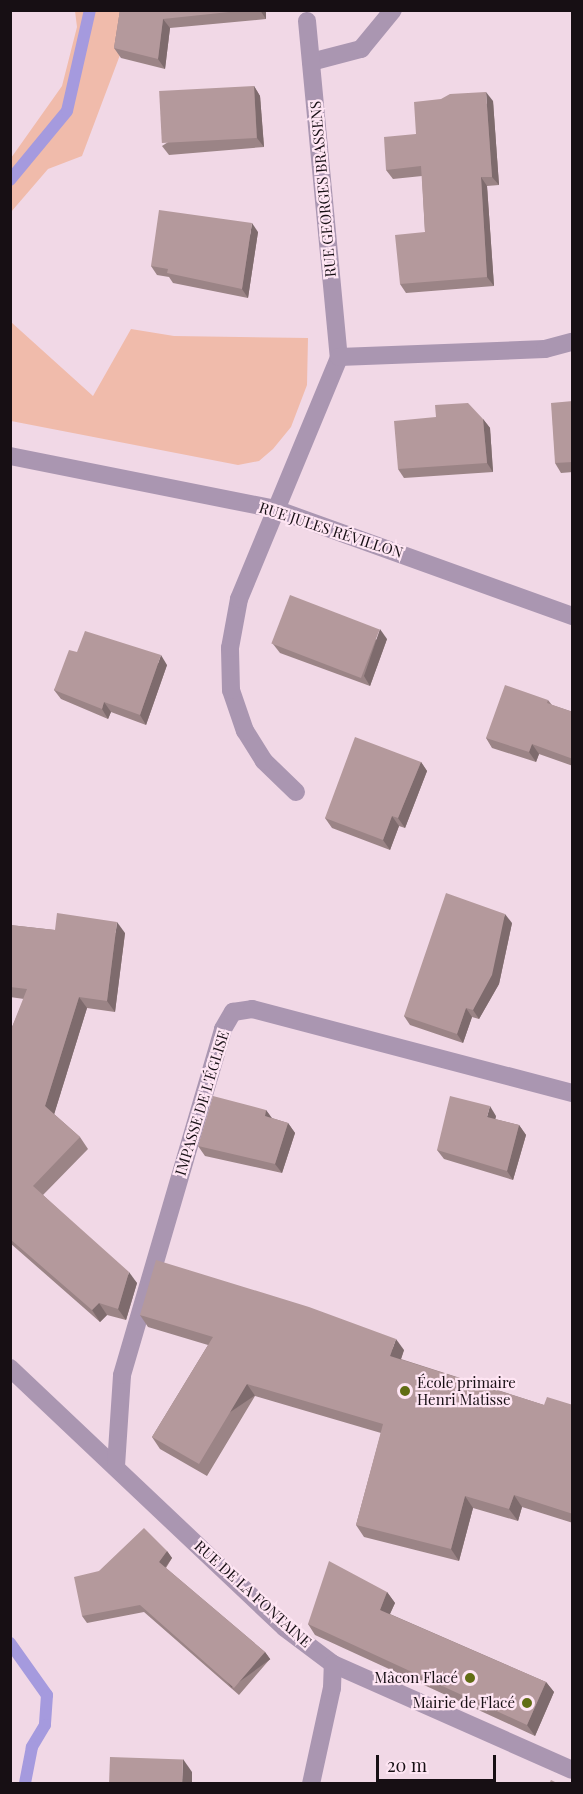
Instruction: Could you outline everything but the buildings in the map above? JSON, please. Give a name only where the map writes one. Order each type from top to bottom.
[{"type":"street","points":[[311,62],[361,49],[393,10]]},
{"type":"street","name":"RUE GEORGES BRASSENS","points":[[296,792],[264,761],[245,731],[231,690],[230,648],[239,599],[339,357],[308,21]]},
{"type":"street","points":[[339,357],[545,349],[573,342]]},
{"type":"street","name":"RUE JULES RÉVILLON","points":[[10,456],[275,509],[573,616]]},
{"type":"street","name":"IMPASSE DE L'ÉGLISE","points":[[116,1466],[122,1375],[223,1029],[233,1012],[252,1009],[573,1093]]},
{"type":"street","name":"RUE DE LA FONTAINE","points":[[10,1368],[285,1628],[333,1664],[573,1770]]},
{"type":"street","points":[[311,1784],[332,1688],[333,1664]]},
{"type":"shaded area","points":[[75,11],[129,11],[126,39],[82,156],[48,169],[11,212],[11,158],[62,86],[77,27]]},
{"type":"shaded area","points":[[11,322],[93,396],[131,329],[174,336],[308,338],[307,385],[291,427],[273,449],[259,461],[238,465],[11,421]]},
{"type":"waterway","points":[[10,180],[67,111],[90,10]]},
{"type":"waterway","points":[[10,1643],[47,1695],[45,1725],[32,1747],[25,1784]]},
{"type":"place","name":"École primaire Henri Matisse","points":[[405,1391]]},
{"type":"place","name":"Mâcon Flacé","points":[[470,1678]]},
{"type":"place","name":"Mairie de Flacé","points":[[527,1703]]}]
